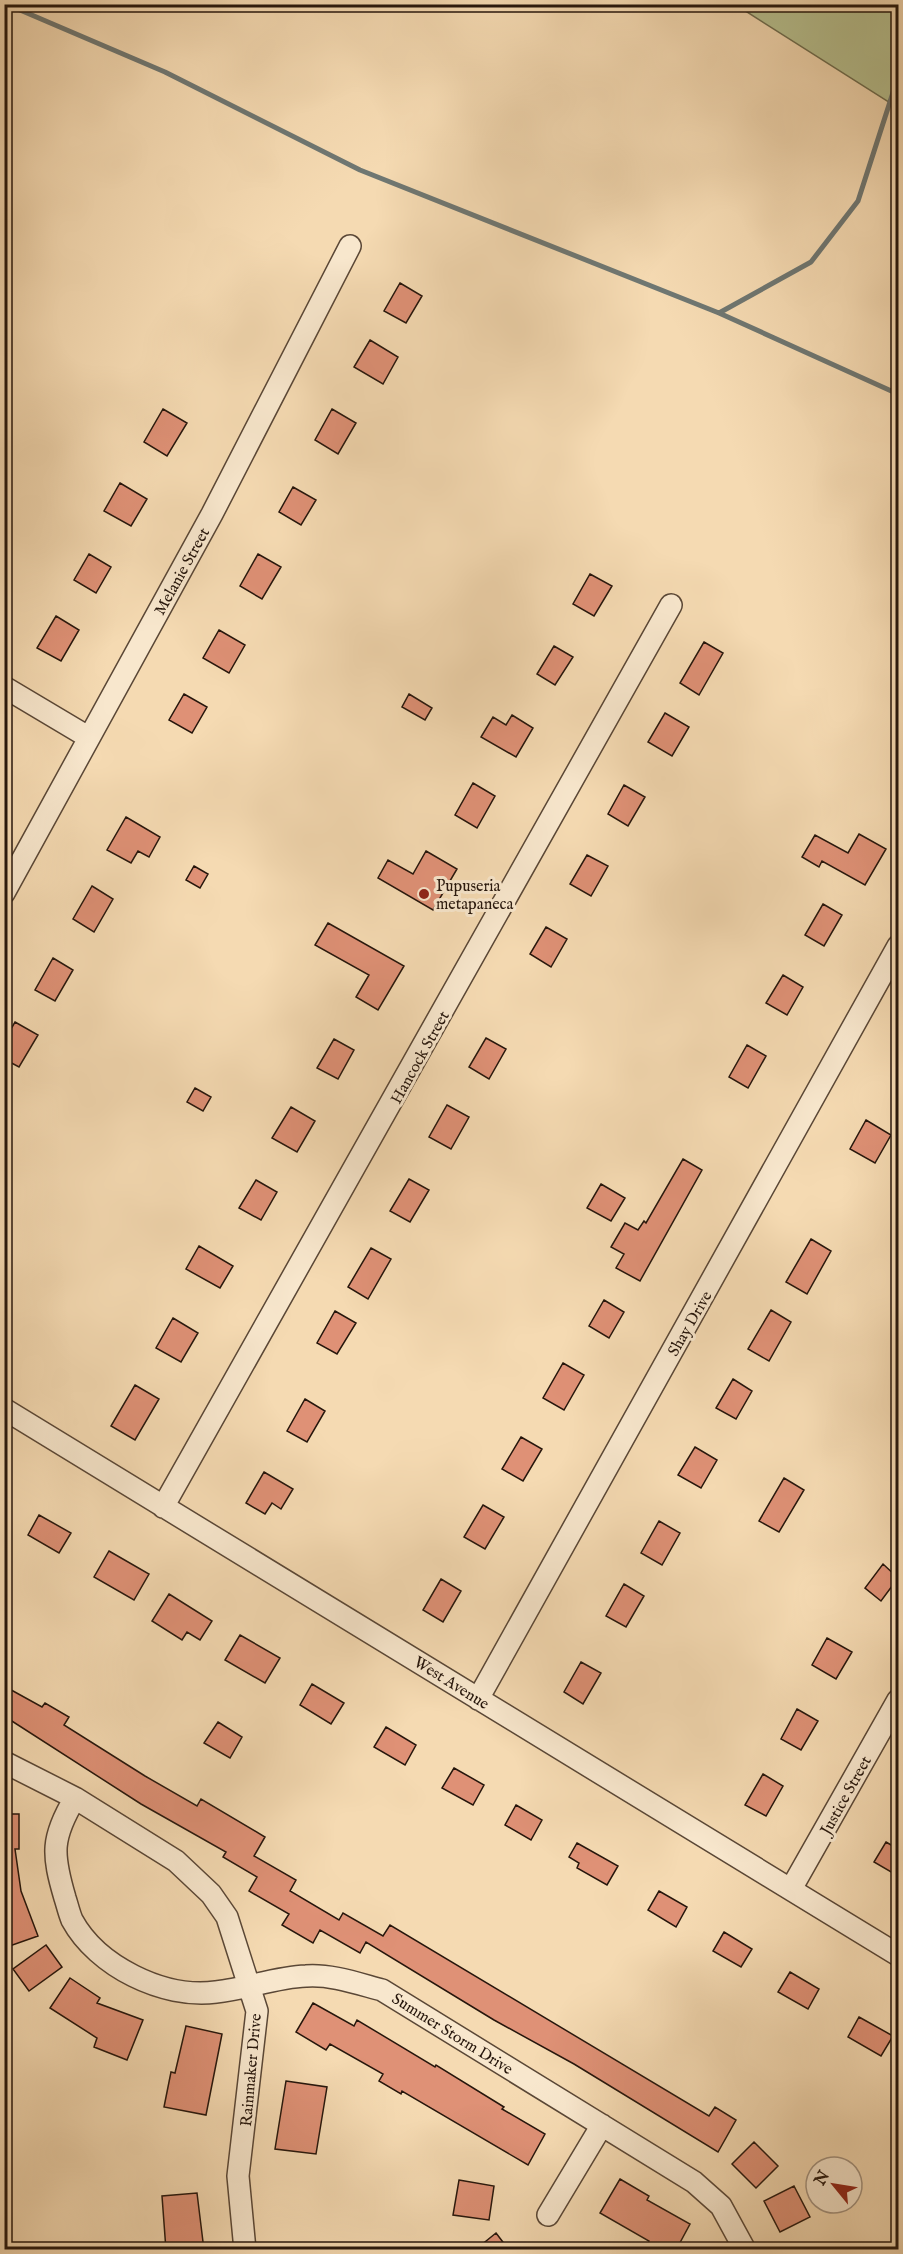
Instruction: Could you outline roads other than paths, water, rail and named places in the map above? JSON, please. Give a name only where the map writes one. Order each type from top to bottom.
[{"type":"street","name":"Melanie Street","points":[[4,893],[212,514],[350,246]]},
{"type":"street","name":"Hancock Street","points":[[163,1507],[671,605]]},
{"type":"street","points":[[4,687],[88,737]]},
{"type":"street","name":"Shay Drive","points":[[478,1699],[898,946]]},
{"type":"street","name":"West Avenue","points":[[4,1409],[898,1955]]},
{"type":"street","name":"Justice Street","points":[[791,1889],[898,1700]]},
{"type":"street","name":"Rainmaker Drive","points":[[4,1762],[75,1798],[176,1861],[210,1894],[227,1917],[257,2011],[238,2176],[245,2250]]},
{"type":"street","name":"Summer Storm Drive","points":[[75,1798],[60,1822],[54,1849],[72,1919],[99,1953],[124,1971],[184,1991],[214,1993],[307,1976],[345,1980],[382,1990],[694,2182],[721,2206],[745,2250]]},
{"type":"street","points":[[548,2215],[602,2125]]},
{"type":"waterway","points":[[6,4],[165,72],[360,170],[719,313],[898,394]]},
{"type":"waterway","points":[[719,313],[811,262],[858,201],[898,77]]},
{"type":"place","name":"Pupuseria metapaneca","points":[[424,894]]}]
